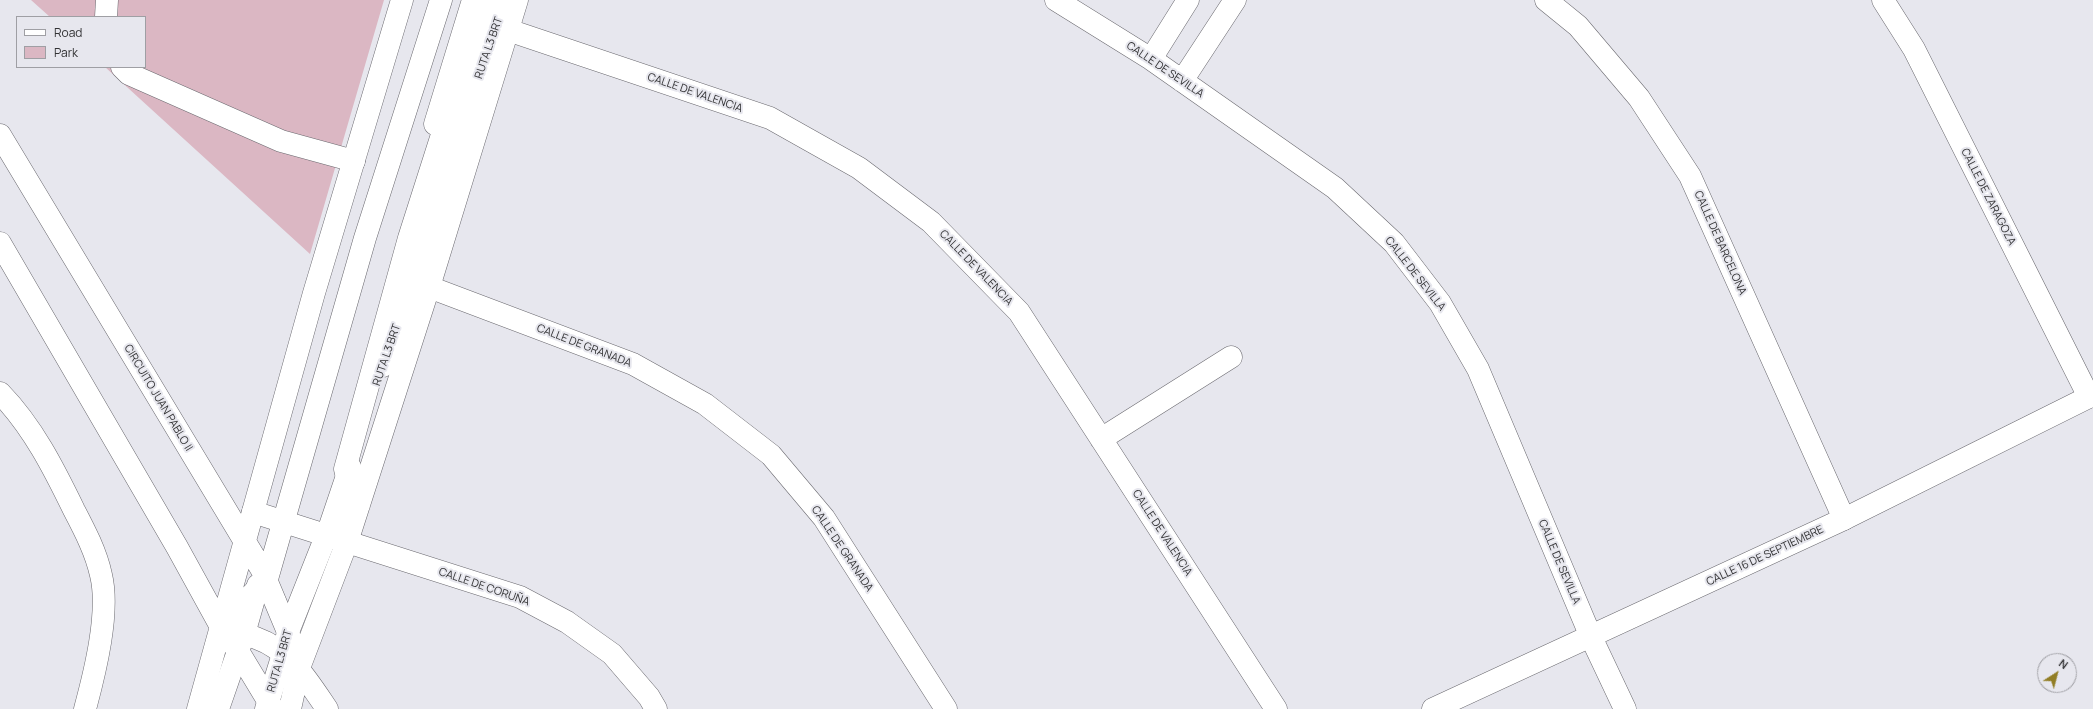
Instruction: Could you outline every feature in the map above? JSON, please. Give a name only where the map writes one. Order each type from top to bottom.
[{"type":"main road","points":[[106,16],[107,0]]},
{"type":"main road","points":[[198,709],[314,293],[402,0]]},
{"type":"main road","points":[[284,522],[334,313],[430,0]]},
{"type":"main road","points":[[321,534],[448,48],[442,0]]},
{"type":"main road","points":[[429,287],[415,247],[448,48],[452,0]]},
{"type":"main road","points":[[218,709],[264,583],[284,522],[366,238],[448,48],[473,0]]},
{"type":"main road","points":[[448,48],[485,0]]},
{"type":"main road","name":"RUTA L3 BRT","points":[[269,706],[288,632],[321,534],[346,477],[345,469],[415,247],[505,0]]},
{"type":"main road","points":[[290,709],[299,668],[348,542],[429,287],[517,0]]},
{"type":"main road","name":"CALLE DE SEVILLA","points":[[1056,0],[1182,80],[1335,188],[1394,243],[1440,304],[1478,368],[1591,637],[1625,709]]},
{"type":"main road","points":[[1150,59],[1188,0]]},
{"type":"main road","points":[[1182,80],[1235,0]]},
{"type":"main road","name":"CALLE DE BARCELONA","points":[[1546,0],[1578,26],[1639,98],[1690,176],[1844,519]]},
{"type":"main road","name":"CALLE DE ZARAGOZA","points":[[1883,0],[1914,49],[2091,396]]},
{"type":"main road","name":"CALLE DE VALENCIA","points":[[508,30],[770,118],[859,168],[931,222],[1019,312],[1276,709]]},
{"type":"main road","points":[[123,68],[130,74],[281,141],[354,161]]},
{"type":"main road","name":"CIRCUITO JUAN PABLO II","points":[[0,135],[245,542],[288,632],[299,668]]},
{"type":"main road","points":[[0,243],[177,547],[221,627]]},
{"type":"main road","name":"CALLE DE GRANADA","points":[[429,287],[633,364],[705,404],[770,455],[824,518],[946,709]]},
{"type":"main road","points":[[1101,439],[1231,357]]},
{"type":"main road","points":[[0,394],[13,406],[32,432],[53,467],[92,546],[101,575],[103,596],[99,644],[94,678],[85,709]]},
{"type":"main road","name":"CALLE 16 DE SEPTIEMBRE","points":[[1433,709],[1844,519],[2091,396]]},
{"type":"main road","points":[[346,477],[350,490],[359,505]]},
{"type":"main road","name":"CALLE DE CORUÑA","points":[[253,512],[520,597],[567,622],[612,654],[649,697],[656,709]]},
{"type":"main road","points":[[221,627],[264,583]]},
{"type":"main road","name":"CIRCUITO JUAN PABLO II","points":[[221,627],[241,643],[257,638],[283,654],[299,668],[327,709]]},
{"type":"main road","points":[[241,643],[269,706]]},
{"type":"green space","points":[[31,0],[384,0],[310,254],[106,68],[146,68],[146,16],[49,16]]}]
